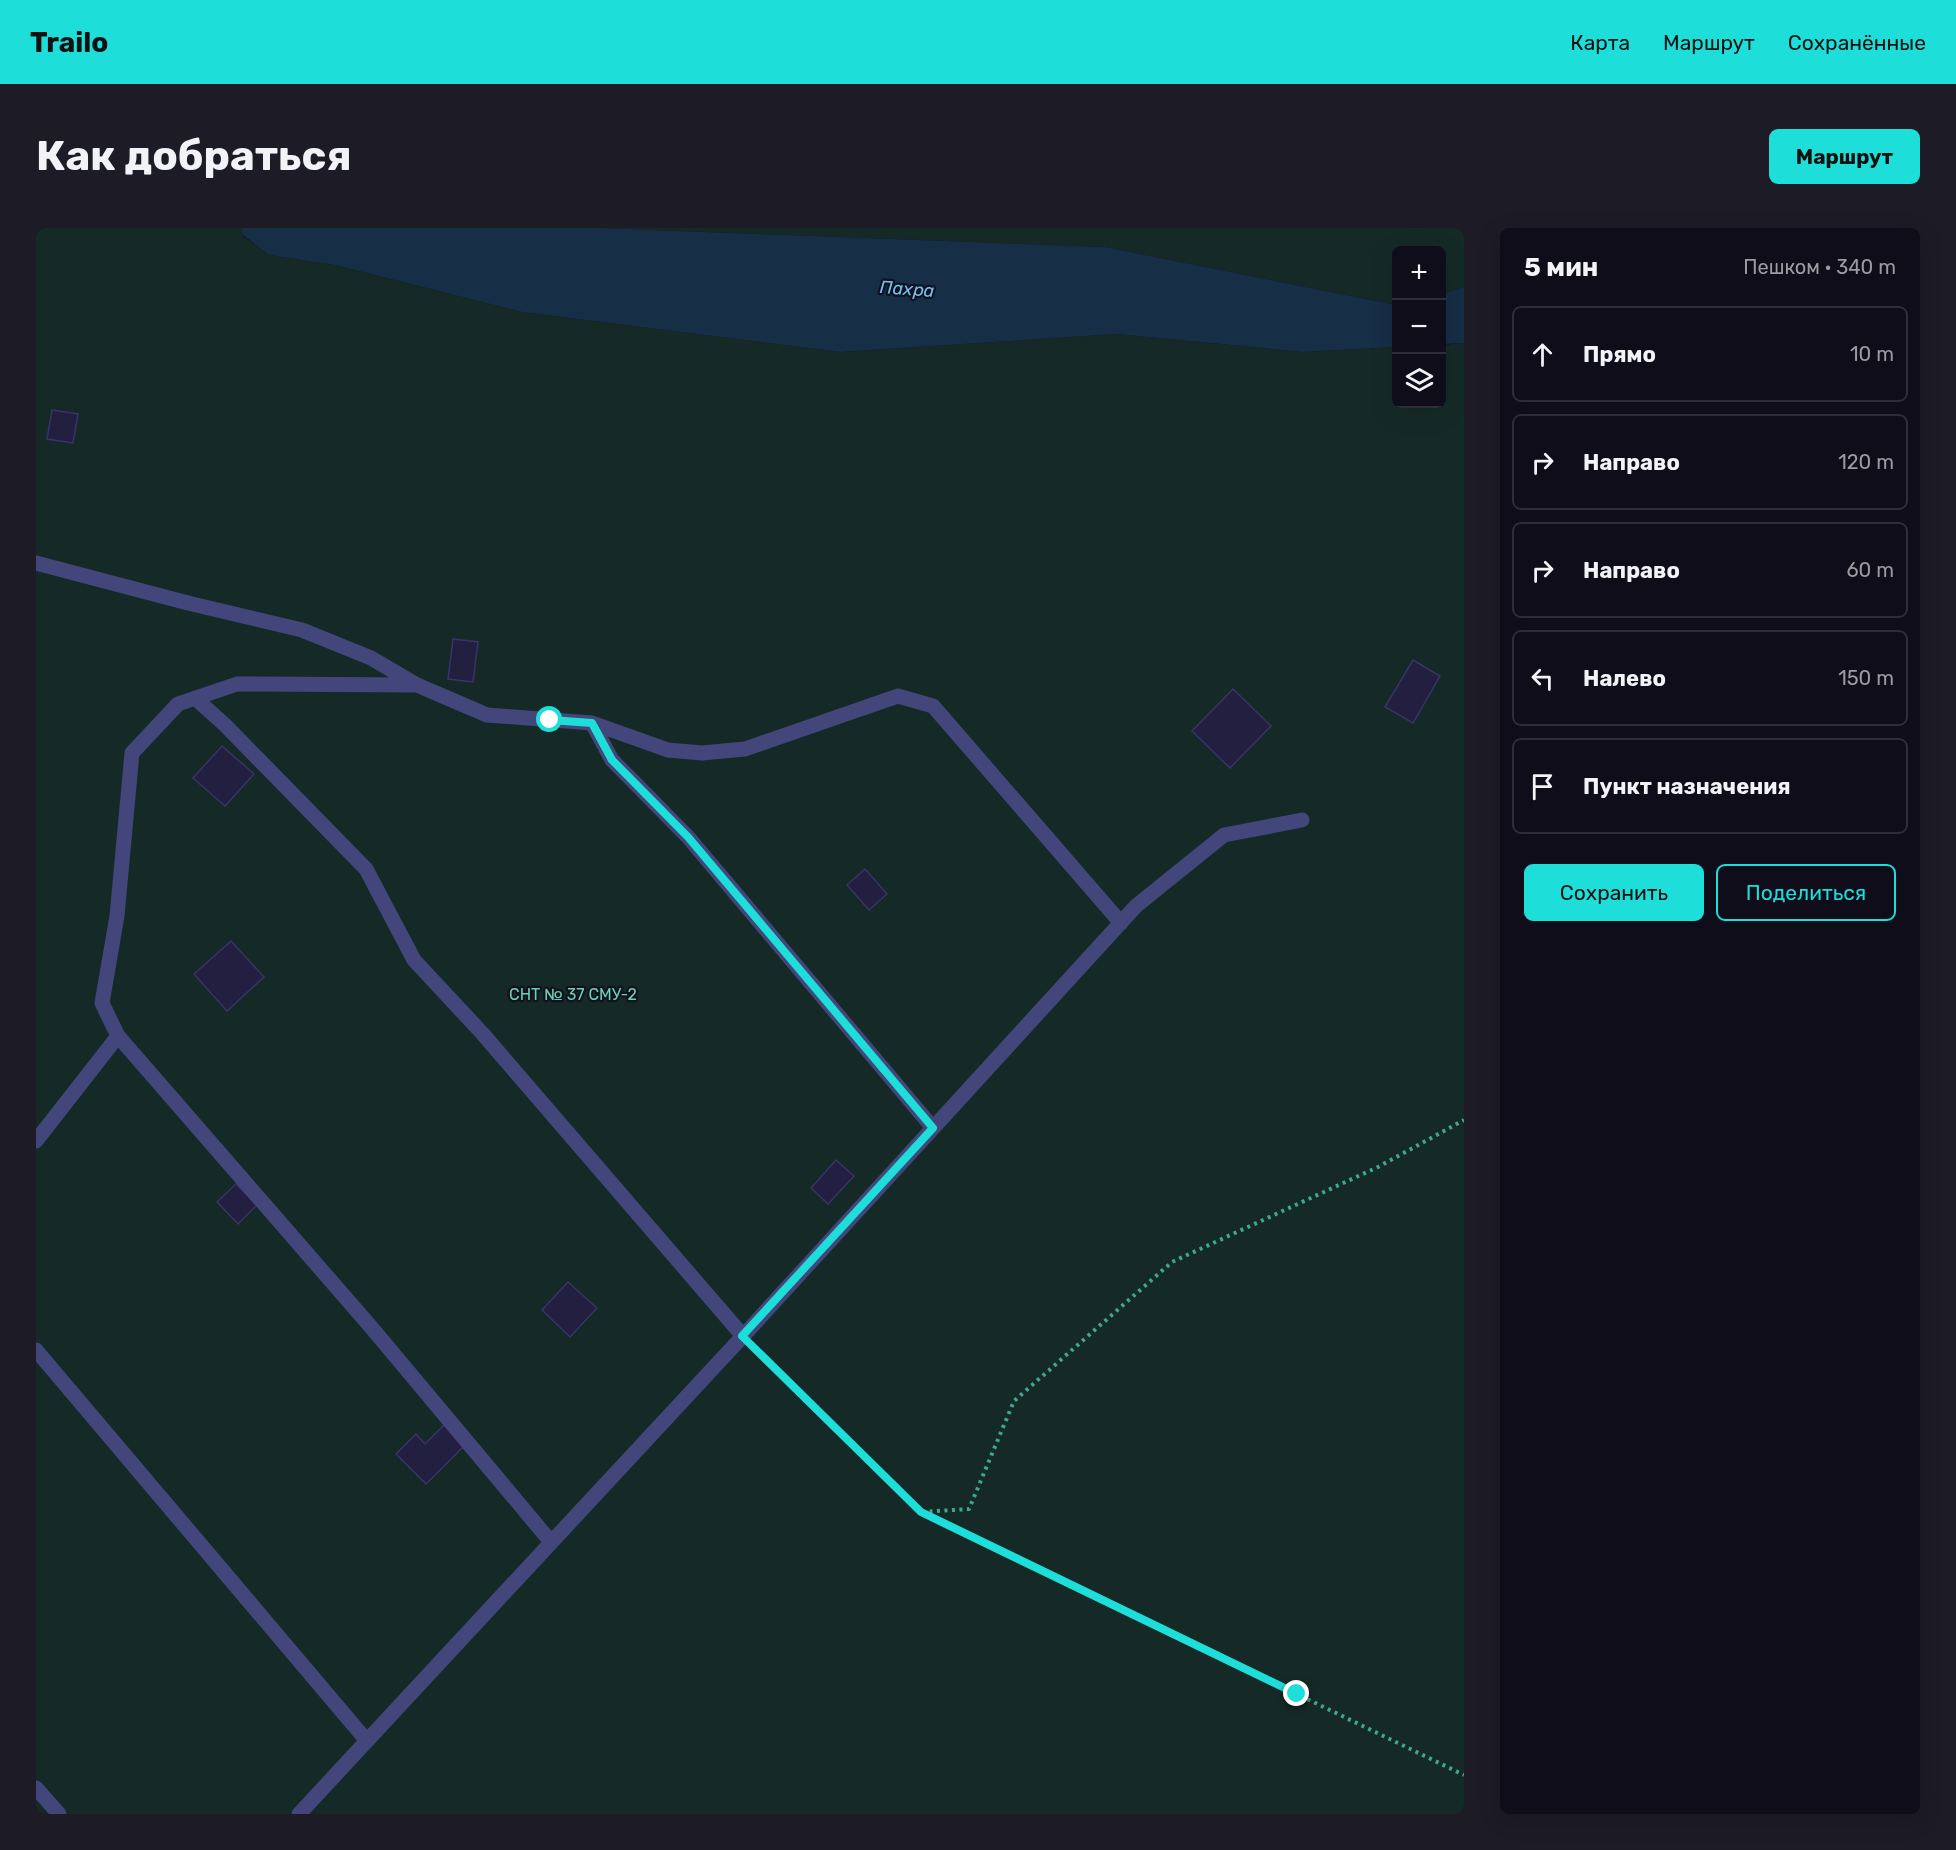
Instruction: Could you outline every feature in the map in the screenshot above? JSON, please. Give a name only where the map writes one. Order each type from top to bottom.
[{"type":"lane","points":[[36,563],[302,630],[371,658],[417,685],[487,715],[592,723],[668,750],[702,753],[745,749],[898,696],[933,706],[1121,923]]},
{"type":"lane","points":[[417,685],[237,684],[178,704],[132,753],[117,916],[102,1003],[118,1036],[371,1327],[551,1542]]},
{"type":"lane","points":[[195,698],[225,725],[366,869],[414,960],[482,1034],[742,1336]]},
{"type":"lane","points":[[592,723],[612,760],[688,837],[933,1128]]},
{"type":"lane","points":[[299,1814],[1136,906],[1224,835],[1302,820]]},
{"type":"lane","points":[[36,1141],[118,1036]]},
{"type":"lane","points":[[36,1350],[367,1741]]},
{"type":"lane","points":[[36,1788],[59,1814]]},
{"type":"path","points":[[921,1512],[969,1509],[1014,1401],[1172,1262],[1378,1167],[1464,1120]]},
{"type":"path","points":[[742,1336],[921,1512],[1464,1775]]},
{"type":"green space","name":"СНТ № 37 СМУ-2","points":[[36,228],[243,228],[243,236],[269,255],[335,265],[522,312],[840,352],[1117,334],[1302,352],[1392,347],[1392,408],[1446,408],[1446,345],[1464,343],[1464,1814],[36,1814]]},
{"type":"green space","points":[[601,228],[1464,228],[1464,287],[1446,293],[1446,246],[1392,246],[1392,304],[1105,247]]},
{"type":"water","name":"Пахра","points":[[243,228],[601,228],[1105,247],[1392,304],[1392,347],[1302,352],[1117,334],[840,352],[522,312],[335,265],[269,255],[243,235]]},
{"type":"water","points":[[1464,287],[1464,343],[1446,344],[1446,293]]},
{"type":"building","points":[[52,410],[78,414],[73,443],[47,439]]},
{"type":"building","points":[[453,639],[478,642],[473,682],[448,679]]},
{"type":"building","points":[[1413,660],[1440,676],[1413,723],[1385,707]]},
{"type":"building","points":[[1233,689],[1271,726],[1230,768],[1192,731]]},
{"type":"building","points":[[222,746],[254,774],[225,806],[193,778]]},
{"type":"building","points":[[865,869],[887,894],[869,910],[847,885]]},
{"type":"building","points":[[231,941],[264,977],[227,1011],[194,974]]},
{"type":"building","points":[[836,1160],[854,1176],[828,1204],[811,1188]]},
{"type":"building","points":[[236,1184],[257,1205],[238,1224],[217,1202]]},
{"type":"building","points":[[568,1282],[597,1308],[570,1337],[542,1310]]},
{"type":"building","points":[[445,1424],[466,1444],[426,1484],[396,1454],[416,1434],[425,1444]]},
{"type":"route","points":[[550,720],[592,723],[612,760],[688,837],[933,1128],[742,1336],[921,1512],[1297,1694]]}]
